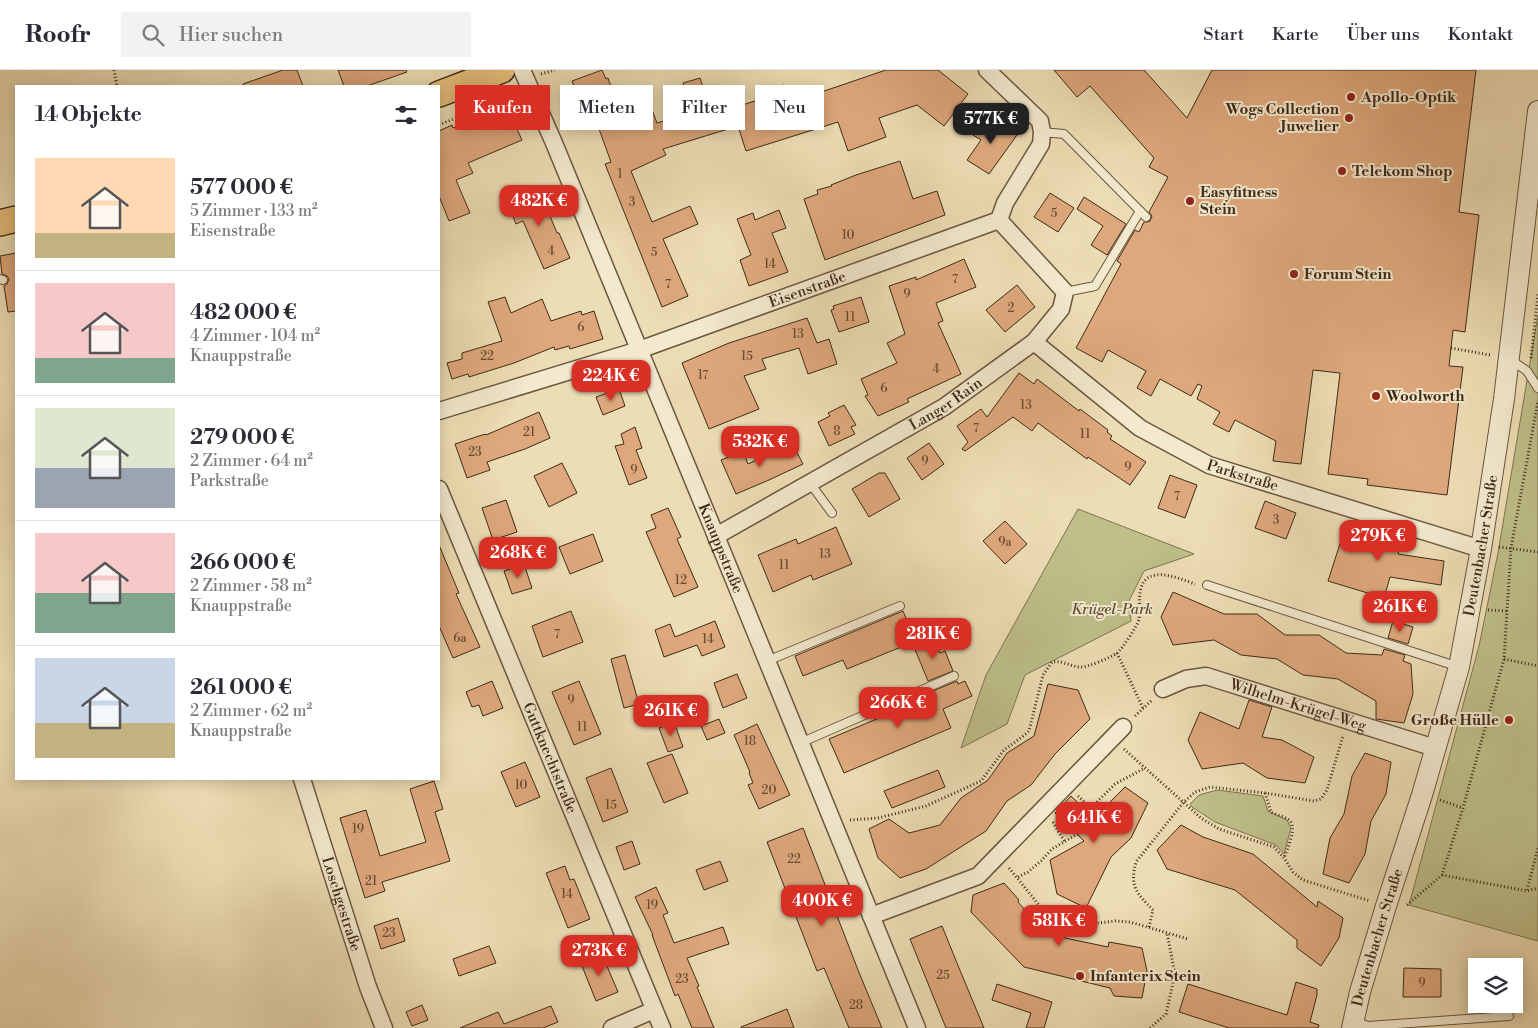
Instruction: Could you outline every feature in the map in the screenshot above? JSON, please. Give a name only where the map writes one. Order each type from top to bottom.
[{"type":"main road","points":[[440,94],[502,70]]},
{"type":"main road","points":[[0,223],[15,219]]},
{"type":"street","name":"Knauppstraße","points":[[522,70],[640,350],[916,1028]]},
{"type":"street","points":[[987,70],[1040,121],[1042,132],[1041,144],[1005,203],[999,220],[1064,292]]},
{"type":"street","name":"Deutenbacher Straße","points":[[1353,1024],[1386,906],[1422,795],[1459,666],[1481,549],[1504,399],[1508,358],[1527,235],[1538,111]]},
{"type":"street","name":"Eisenstraße","points":[[440,411],[640,350],[999,220]]},
{"type":"street","name":"Langer Rain","points":[[716,536],[944,407],[1034,342],[1061,309],[1064,292]]},
{"type":"street","name":"Parkstraße","points":[[1034,342],[1140,428],[1210,465],[1481,549]]},
{"type":"street","name":"Guttknechtstraße","points":[[440,491],[662,1028]]},
{"type":"street","name":"Wilhelm-Krügel-Weg","points":[[1163,689],[1186,679],[1206,676],[1435,748]]},
{"type":"street","points":[[871,916],[978,876],[1118,733]]},
{"type":"street","name":"Loschgestraße","points":[[302,780],[368,987],[384,1028]]},
{"type":"street","points":[[612,1028],[654,1010]]},
{"type":"lane","points":[[1042,132],[1064,134],[1146,218]]},
{"type":"lane","points":[[1064,292],[1095,286],[1140,211]]},
{"type":"lane","points":[[1508,358],[1527,370],[1538,388]]},
{"type":"lane","points":[[810,483],[832,512]]},
{"type":"lane","points":[[1207,585],[1459,666]]},
{"type":"lane","points":[[767,661],[900,606]]},
{"type":"lane","points":[[800,743],[954,676]]},
{"type":"lane","points":[[1353,1024],[1368,1026],[1509,1016]]},
{"type":"path","points":[[114,70],[117,85]]},
{"type":"path","points":[[1529,374],[1538,294]]},
{"type":"path","points":[[1451,348],[1471,352]]},
{"type":"path","points":[[1163,689],[1118,733],[1144,768],[1201,818],[1219,829],[1274,847],[1293,872],[1303,880],[1399,911],[1442,875],[1463,808],[1504,658],[1511,548],[1538,401]]},
{"type":"path","points":[[1481,549],[1495,546],[1538,552]]},
{"type":"path","points":[[832,821],[878,818],[926,806],[981,780],[1004,750],[1029,731],[1043,675],[1052,662],[1060,661],[1081,668],[1117,653],[1139,620],[1139,598],[1142,586],[1148,578],[1158,575],[1169,576],[1201,586],[1207,585]]},
{"type":"path","points":[[1493,610],[1507,611]]},
{"type":"path","points":[[1117,653],[1143,708]]},
{"type":"path","points":[[1504,658],[1538,666]]},
{"type":"path","points":[[1148,927],[1153,910],[1140,897],[1134,887],[1133,874],[1136,862],[1183,803],[1195,792],[1210,787],[1265,793],[1314,802],[1321,799],[1327,790],[1348,720]]},
{"type":"path","points":[[1018,877],[1028,872],[1052,849],[1079,833],[1085,818],[1115,784],[1144,768]]},
{"type":"path","points":[[1265,793],[1270,812],[1287,818],[1292,823],[1294,830],[1284,858]]},
{"type":"path","points":[[1422,795],[1463,808]]},
{"type":"path","points":[[1044,809],[1065,842]]},
{"type":"path","points":[[1527,891],[1538,848]]},
{"type":"path","points":[[998,856],[1018,877],[1044,910],[1062,921],[1082,925],[1115,921],[1130,922],[1188,939]]},
{"type":"path","points":[[1442,875],[1527,891],[1538,888]]},
{"type":"path","points":[[1150,1028],[1166,1014],[1175,974],[1167,933]]},
{"type":"green space","points":[[1538,315],[1538,941],[1409,905],[1479,646],[1498,553]]},
{"type":"green space","name":"Krügel-Park","points":[[1078,509],[1194,554],[1144,571],[1129,601],[1131,621],[1025,675],[1007,724],[961,748],[986,675]]},
{"type":"green space","points":[[1217,790],[1263,796],[1268,811],[1287,820],[1291,828],[1284,854],[1276,845],[1215,822],[1190,804],[1199,795]]},
{"type":"building","points":[[283,70],[297,70],[303,85],[243,85]]},
{"type":"building","points":[[338,70],[406,70],[407,72],[370,85],[344,85]]},
{"type":"building","points":[[602,70],[610,85],[574,85],[572,81]]},
{"type":"building","points":[[886,70],[938,70],[968,94],[944,126],[917,105],[879,118],[886,137],[848,151],[838,122],[824,126],[824,91]]},
{"type":"building","name":"Forum Stein","points":[[1054,70],[1144,70],[1187,118],[1212,70],[1476,70],[1459,212],[1479,215],[1465,332],[1453,330],[1449,366],[1463,367],[1447,495],[1367,485],[1368,479],[1328,474],[1340,373],[1313,370],[1301,464],[1273,461],[1276,441],[1235,420],[1229,432],[1213,424],[1220,412],[1197,399],[1202,386],[1198,384],[1191,396],[1160,379],[1151,396],[1137,388],[1146,371],[1108,350],[1102,362],[1076,348],[1121,264],[1117,261],[1135,230],[1139,232],[1144,222],[1150,221],[1152,216],[1149,212],[1168,177],[1149,167],[1154,158],[1090,86],[1077,97]]},
{"type":"building","points":[[700,78],[702,85],[684,85],[683,83]]},
{"type":"building","points":[[755,101],[755,130],[813,130],[746,151],[739,130],[745,130],[745,104]]},
{"type":"building","points":[[653,113],[657,123],[663,121],[663,130],[725,130],[663,149],[666,155],[631,171],[652,222],[690,206],[698,224],[663,239],[688,296],[662,307],[605,164],[611,162],[599,130],[653,130]]},
{"type":"building","points":[[989,116],[1017,135],[989,174],[967,160],[981,140],[973,135]]},
{"type":"building","points":[[452,125],[455,130],[517,130],[522,140],[468,163],[473,173],[456,180],[470,213],[449,221],[440,198],[440,131]]},
{"type":"building","points":[[900,161],[913,199],[937,191],[945,215],[825,260],[804,199],[818,194],[817,190]]},
{"type":"building","points":[[538,187],[557,233],[559,233],[570,258],[544,269],[523,221],[516,224],[510,209],[514,208],[510,198]]},
{"type":"building","points":[[1050,193],[1074,208],[1058,232],[1034,217]]},
{"type":"building","points":[[1084,197],[1126,224],[1107,255],[1091,245],[1103,226],[1077,209]]},
{"type":"building","points":[[779,210],[786,228],[772,233],[788,272],[749,286],[740,260],[751,255],[737,219],[753,213],[755,220]]},
{"type":"building","points":[[15,253],[15,311],[8,312],[4,286],[9,279],[2,274],[0,256]]},
{"type":"building","points":[[964,259],[976,287],[936,303],[943,321],[938,323],[961,374],[907,399],[909,402],[878,416],[865,396],[868,395],[861,379],[897,363],[887,343],[905,334],[889,286],[916,277],[916,280]]},
{"type":"building","points":[[1017,285],[1035,307],[1005,332],[986,310]]},
{"type":"building","points":[[505,297],[511,313],[542,299],[551,321],[581,311],[582,315],[594,311],[603,339],[570,349],[569,346],[555,350],[554,347],[514,363],[469,377],[468,374],[452,379],[447,363],[462,359],[462,353],[502,341],[488,302]]},
{"type":"building","points":[[861,297],[869,322],[839,332],[831,310],[834,309],[833,306]]},
{"type":"building","points":[[807,318],[817,343],[829,339],[837,364],[808,374],[799,348],[762,359],[766,369],[744,376],[759,409],[709,429],[682,363],[729,343]]},
{"type":"building","points":[[1019,373],[1034,384],[1037,379],[1079,411],[1080,409],[1108,430],[1107,432],[1112,436],[1110,439],[1146,462],[1130,485],[1088,457],[1087,459],[1038,423],[1032,431],[1013,417],[965,451],[962,449],[968,442],[957,426],[981,409],[987,417]]},
{"type":"building","points":[[619,389],[625,406],[603,415],[596,397]]},
{"type":"building","points":[[844,405],[856,425],[851,427],[855,434],[829,446],[818,422],[830,416],[828,413]]},
{"type":"building","points":[[539,412],[550,438],[487,462],[490,470],[467,478],[455,444],[486,435]]},
{"type":"building","points":[[635,427],[642,448],[636,450],[647,478],[629,485],[615,446],[624,444],[621,434]]},
{"type":"building","points":[[792,443],[803,464],[736,494],[721,460],[743,451],[748,464]]},
{"type":"building","points":[[929,443],[944,464],[922,480],[907,458]]},
{"type":"building","points":[[562,463],[577,493],[549,507],[534,476]]},
{"type":"building","points":[[879,473],[885,473],[900,499],[869,517],[852,489]]},
{"type":"building","points":[[1170,475],[1197,485],[1185,518],[1158,508]]},
{"type":"building","points":[[506,500],[517,532],[493,540],[482,508]]},
{"type":"building","points":[[1265,501],[1296,513],[1286,539],[1255,528]]},
{"type":"building","points":[[668,508],[681,537],[677,539],[698,587],[674,597],[646,532],[656,528],[651,515]]},
{"type":"building","points":[[1005,521],[1027,544],[1005,564],[983,541]]},
{"type":"building","points":[[1347,522],[1403,540],[1398,554],[1444,561],[1441,585],[1390,577],[1384,598],[1328,581]]},
{"type":"building","points":[[836,527],[852,564],[813,580],[811,575],[773,592],[758,555],[796,539],[798,544]]},
{"type":"building","points":[[593,534],[603,561],[570,574],[559,547]]},
{"type":"building","points":[[440,547],[459,593],[456,594],[480,647],[453,658],[440,628]]},
{"type":"building","points":[[524,564],[532,588],[512,594],[504,571]]},
{"type":"building","points":[[1173,592],[1224,614],[1257,614],[1285,635],[1319,635],[1346,653],[1382,655],[1384,649],[1405,655],[1403,661],[1411,664],[1413,694],[1404,723],[1376,719],[1376,701],[1338,679],[1303,675],[1277,659],[1241,655],[1214,640],[1173,645],[1161,617]]},
{"type":"building","points":[[571,611],[583,642],[543,657],[532,626]]},
{"type":"building","points":[[903,611],[916,641],[847,669],[843,660],[803,676],[795,656]]},
{"type":"building","points":[[715,621],[725,647],[702,656],[697,645],[664,657],[655,630],[670,624],[675,637]]},
{"type":"building","points":[[1393,621],[1413,627],[1408,644],[1388,638]]},
{"type":"building","points":[[934,639],[940,653],[945,651],[953,671],[928,681],[914,647]]},
{"type":"building","points":[[625,655],[639,704],[624,708],[611,659]]},
{"type":"building","points":[[737,674],[747,698],[723,708],[714,683]]},
{"type":"building","points":[[492,681],[503,708],[483,716],[479,705],[472,707],[466,692]]},
{"type":"building","points":[[579,681],[601,734],[574,745],[552,692]]},
{"type":"building","points":[[957,681],[958,684],[965,681],[972,696],[943,709],[951,728],[844,773],[829,739],[934,695],[933,691]]},
{"type":"building","points":[[1048,684],[1078,690],[1090,719],[1055,754],[1031,785],[1007,801],[986,831],[926,869],[900,878],[878,858],[869,829],[889,819],[909,833],[940,825],[961,798],[988,780],[1007,753],[1034,736]]},
{"type":"building","points":[[1249,700],[1272,707],[1262,737],[1282,740],[1314,757],[1305,783],[1267,778],[1243,763],[1202,769],[1188,740],[1200,712],[1239,729]]},
{"type":"building","points":[[719,719],[725,733],[707,740],[701,726]]},
{"type":"building","points":[[674,722],[683,747],[668,752],[659,728]]},
{"type":"building","points":[[757,724],[790,795],[759,809],[748,785],[753,783],[750,772],[734,735]]},
{"type":"building","points":[[1365,753],[1391,762],[1386,794],[1371,821],[1365,854],[1349,883],[1323,874],[1330,838],[1344,814],[1352,776]]},
{"type":"building","points":[[672,754],[688,793],[664,803],[647,763]]},
{"type":"building","points":[[525,762],[540,797],[516,807],[501,772]]},
{"type":"building","points":[[611,768],[628,812],[603,822],[586,778]]},
{"type":"building","points":[[938,770],[945,787],[892,808],[884,791]]},
{"type":"building","points":[[434,781],[443,809],[435,812],[450,861],[382,882],[385,891],[365,898],[340,818],[366,810],[380,856],[426,842],[410,789]]},
{"type":"building","points":[[1125,787],[1148,803],[1131,838],[1111,857],[1086,908],[1057,894],[1050,860],[1084,841],[1055,813],[1071,796],[1094,818]]},
{"type":"building","points":[[1181,825],[1203,837],[1253,854],[1317,907],[1318,901],[1343,918],[1339,938],[1321,966],[1297,948],[1297,940],[1235,890],[1167,869],[1157,850]]},
{"type":"building","points":[[803,828],[882,1028],[849,1028],[824,968],[817,971],[767,842]]},
{"type":"building","points":[[632,841],[640,864],[624,870],[616,847]]},
{"type":"building","points":[[720,861],[728,881],[704,890],[696,870]]},
{"type":"building","points":[[565,866],[570,880],[574,879],[590,919],[568,928],[546,873]]},
{"type":"building","points":[[1004,883],[1046,934],[1108,947],[1109,942],[1142,948],[1147,971],[1142,998],[1114,996],[1110,988],[1024,967],[971,912],[973,895]]},
{"type":"building","points":[[656,887],[668,913],[663,915],[674,943],[723,927],[729,944],[687,958],[714,1028],[692,1028],[678,994],[675,996],[653,935],[635,897]]},
{"type":"building","points":[[398,918],[405,941],[381,949],[374,926]]},
{"type":"building","points":[[942,926],[984,1028],[946,1028],[910,939]]},
{"type":"building","points":[[489,946],[496,963],[459,976],[453,959]]},
{"type":"building","points":[[601,952],[618,992],[596,1001],[580,961]]},
{"type":"building","points":[[1404,968],[1441,969],[1441,997],[1403,997]]},
{"type":"building","points":[[1296,982],[1317,989],[1310,1022],[1319,1025],[1318,1028],[1229,1028],[1179,1012],[1188,984],[1287,1015]]},
{"type":"building","points":[[997,984],[1052,1002],[1044,1028],[1026,1028],[1031,1013],[992,1000]]},
{"type":"building","points":[[422,1005],[428,1020],[412,1026],[406,1012]]},
{"type":"building","points":[[551,1006],[558,1022],[543,1028],[460,1028],[498,1012],[504,1024]]},
{"type":"building","points":[[787,1009],[794,1028],[741,1028],[741,1027]]},
{"type":"place","name":"Apollo-Optik","points":[[1351,97]]},
{"type":"place","name":"Wogs Collection Juwelier","points":[[1349,118]]},
{"type":"place","name":"Telekom Shop","points":[[1342,171]]},
{"type":"place","name":"Easyfitness Stein","points":[[1190,201]]},
{"type":"place","name":"Forum Stein","points":[[1294,274]]},
{"type":"place","name":"Woolworth","points":[[1376,396]]},
{"type":"place","name":"Große Hülle","points":[[1509,720]]},
{"type":"place","name":"Infanterix Stein","points":[[1080,976]]}]
